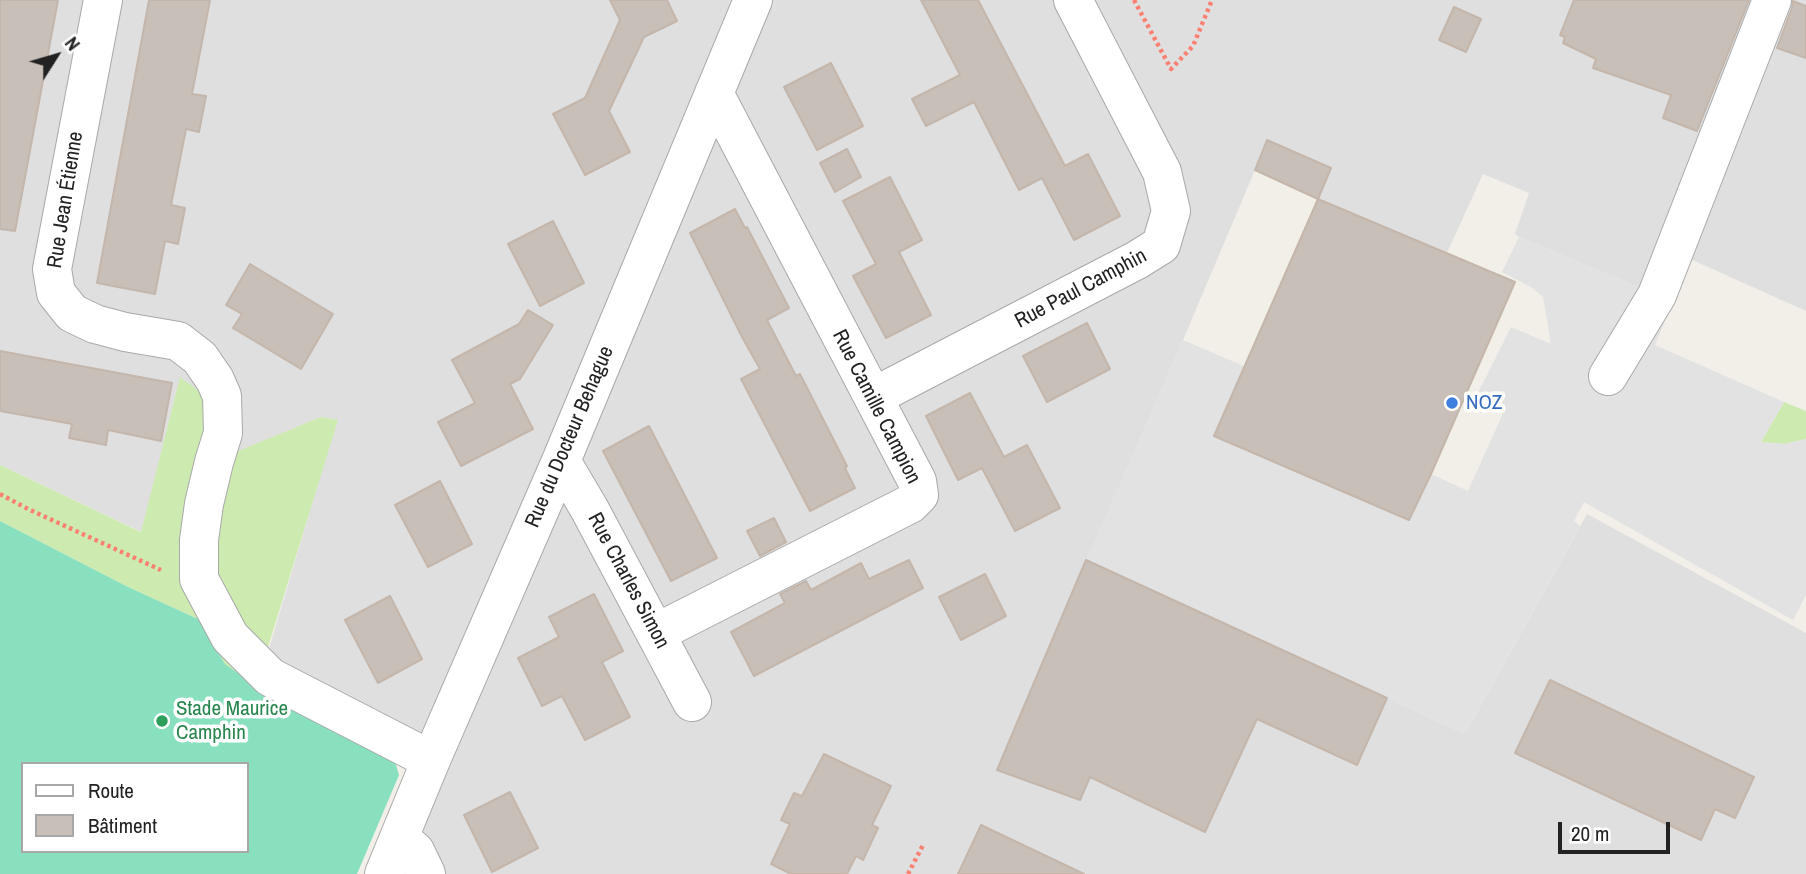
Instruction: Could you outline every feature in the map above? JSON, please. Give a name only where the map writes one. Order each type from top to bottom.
[{"type":"street","name":"Rue Jean Étienne","points":[[103,0],[52,269],[56,293],[72,313],[94,324],[178,341],[200,358],[215,380],[222,396],[223,433],[204,504],[199,540],[199,579],[230,637],[270,677],[431,760]]},
{"type":"street","name":"Rue du Docteur Behague","points":[[384,874],[561,461],[753,0]]},
{"type":"street","name":"Rue Paul Camphin","points":[[873,397],[1161,245],[1171,211],[1162,172],[1073,0]]},
{"type":"street","points":[[1608,376],[1657,295],[1772,0]]},
{"type":"street","name":"Rue Camille Campion","points":[[656,633],[910,504],[930,505],[714,93]]},
{"type":"street","name":"Rue Charles Simon","points":[[561,461],[692,702]]},
{"type":"street","points":[[400,838],[415,851],[426,874]]},
{"type":"path","points":[[1134,0],[1171,69],[1193,46],[1212,0]]},
{"type":"path","points":[[0,494],[155,569],[199,579]]},
{"type":"path","points":[[908,874],[923,845]]},
{"type":"shaded area","points":[[0,0],[1806,0],[1806,311],[1690,259],[1657,295],[1519,237],[1515,234],[1529,193],[1483,174],[1446,255],[1255,170],[1087,560],[1465,734],[1587,514],[1806,633],[1806,874],[384,874],[431,760],[284,685],[268,652],[337,420],[321,417],[238,452],[227,412],[180,378],[142,532],[0,465]]},
{"type":"shaded area","points":[[1519,237],[1672,303],[1655,345],[1784,402],[1761,442],[1785,444],[1806,439],[1806,595],[1793,620],[1584,502],[1574,521],[1580,526],[1465,734],[1086,560],[1183,340],[1260,373],[1230,443],[1408,520],[1431,474],[1468,491],[1505,409],[1477,395],[1511,327],[1551,344],[1543,297],[1531,287],[1502,272]]},
{"type":"green space","points":[[180,377],[227,412],[238,451],[321,417],[338,420],[256,686],[225,664],[198,619],[128,587],[0,521],[0,465],[141,532]]},
{"type":"green space","points":[[1784,402],[1806,411],[1806,439],[1785,444],[1761,442]]},
{"type":"green space","name":"Stade Maurice Camphin","points":[[0,521],[128,587],[198,619],[225,664],[256,686],[390,756],[399,775],[357,874],[0,874]]},
{"type":"building","points":[[0,0],[58,0],[15,231],[0,229]]},
{"type":"building","points":[[149,0],[210,0],[192,94],[206,96],[199,132],[186,129],[171,205],[185,208],[178,244],[165,241],[155,294],[97,283]]},
{"type":"building","points":[[610,0],[667,0],[677,21],[644,37],[609,111],[630,152],[585,175],[553,114],[585,98],[620,20]]},
{"type":"building","points":[[921,0],[978,0],[1065,166],[1088,154],[1120,216],[1074,240],[1042,178],[1019,190],[974,102],[926,126],[912,99],[960,75]]},
{"type":"building","points":[[1574,0],[1749,0],[1697,131],[1663,118],[1671,95],[1593,68],[1596,59],[1563,43],[1565,37],[1560,35]]},
{"type":"building","points":[[1793,1],[1806,6],[1806,58],[1777,48]]},
{"type":"building","points":[[1454,7],[1481,19],[1466,52],[1439,40]]},
{"type":"building","points":[[831,63],[863,126],[817,150],[784,87]]},
{"type":"building","points":[[1267,140],[1331,168],[1318,199],[1255,170]]},
{"type":"building","points":[[847,149],[861,177],[835,192],[820,163]]},
{"type":"building","points":[[890,177],[922,240],[899,252],[931,315],[886,338],[853,276],[876,264],[843,201]]},
{"type":"building","points":[[1318,199],[1515,282],[1409,520],[1214,436]]},
{"type":"building","points":[[735,209],[789,308],[767,320],[796,376],[800,374],[847,466],[845,468],[855,488],[810,511],[741,379],[760,369],[690,233]]},
{"type":"building","points":[[553,221],[584,283],[540,306],[508,244]]},
{"type":"building","points":[[250,264],[333,314],[301,369],[233,328],[242,314],[226,305]]},
{"type":"building","points":[[528,310],[553,325],[520,379],[510,384],[533,429],[461,466],[438,422],[475,403],[452,360],[519,324]]},
{"type":"building","points":[[1087,323],[1110,369],[1047,402],[1023,356]]},
{"type":"building","points":[[0,351],[172,383],[161,441],[108,430],[106,445],[69,438],[72,424],[0,411]]},
{"type":"building","points":[[970,393],[1004,457],[1027,445],[1060,508],[1015,531],[982,468],[958,480],[926,416]]},
{"type":"building","points":[[649,426],[717,558],[671,581],[603,451]]},
{"type":"building","points":[[440,481],[472,544],[428,567],[395,505]]},
{"type":"building","points":[[774,518],[786,542],[760,556],[747,531]]},
{"type":"building","points":[[909,560],[923,588],[754,676],[731,632],[785,603],[780,594],[806,581],[811,590],[861,563],[869,579]]},
{"type":"building","points":[[1086,560],[1387,698],[1357,765],[1257,719],[1205,832],[1090,777],[1080,800],[997,770]]},
{"type":"building","points":[[985,574],[1006,616],[961,640],[939,597]]},
{"type":"building","points":[[594,594],[623,651],[602,662],[630,717],[585,740],[562,696],[542,706],[518,658],[559,637],[549,617]]},
{"type":"building","points":[[390,596],[422,659],[378,683],[345,620]]},
{"type":"building","points":[[1550,680],[1754,777],[1735,818],[1715,809],[1701,840],[1515,753]]},
{"type":"building","points":[[824,754],[891,786],[872,825],[878,828],[863,860],[856,856],[847,874],[791,874],[771,864],[790,824],[781,820],[794,793],[802,796]]},
{"type":"building","points":[[510,792],[538,848],[492,872],[464,815]]},
{"type":"building","points":[[981,825],[1084,874],[958,874]]},
{"type":"place","name":"NOZ","points":[[1452,403]]},
{"type":"place","name":"Stade Maurice Camphin","points":[[162,721]]}]
